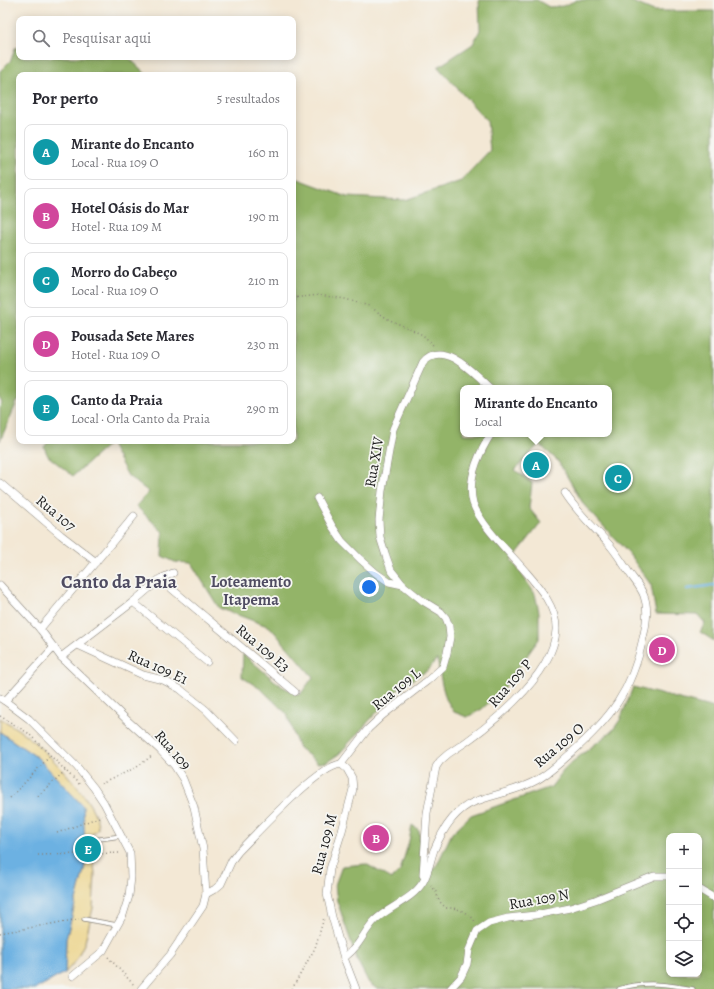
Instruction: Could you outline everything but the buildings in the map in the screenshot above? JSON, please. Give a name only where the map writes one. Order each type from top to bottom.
[{"type":"street","points":[[437,354],[458,360],[487,385]]},
{"type":"street","name":"Rua XIV","points":[[403,585],[391,570],[380,537],[379,520],[382,491],[393,429],[398,414],[423,362],[430,356],[437,354]]},
{"type":"street","name":"Rua 109 P","points":[[423,881],[427,813],[436,767],[448,754],[501,715],[525,690],[546,661],[555,640],[557,629],[548,601],[533,580],[488,528],[478,514],[473,502],[472,491],[475,468],[479,454],[489,437]]},
{"type":"street","name":"Rua 107","points":[[0,483],[61,535],[96,562]]},
{"type":"street","name":"Rua 109 O","points":[[344,958],[356,946],[375,920],[413,893],[423,881],[431,864],[440,836],[456,814],[469,804],[522,787],[538,780],[598,728],[623,694],[641,649],[646,623],[644,597],[642,591],[607,542],[571,504],[565,493]]},
{"type":"street","name":"Rua 109 L","points":[[206,894],[221,884],[232,860],[238,852],[299,792],[327,768],[341,764],[368,729],[428,681],[443,667],[447,653],[450,637],[449,626],[446,618],[441,612],[423,601],[403,585],[389,582],[376,574],[342,541],[317,498]]},
{"type":"street","points":[[40,629],[134,516]]},
{"type":"street","points":[[61,657],[133,602],[160,579],[173,573]]},
{"type":"street","name":"Rua 109 E3","points":[[160,579],[295,692]]},
{"type":"street","name":"Rua 109","points":[[0,585],[40,629],[61,657],[174,765],[183,778],[194,808],[203,849],[206,894],[203,906],[174,949],[139,989]]},
{"type":"street","points":[[133,602],[207,662]]},
{"type":"street","name":"Rua 109 E1","points":[[78,645],[143,675],[163,680],[180,689],[206,710],[236,741]]},
{"type":"street","points":[[54,648],[3,699],[30,718],[94,788],[104,803],[130,853],[131,877],[129,896],[123,915],[103,951],[73,976]]},
{"type":"street","name":"Rua 109 M","points":[[341,764],[347,769],[352,778],[353,790],[328,878],[327,894],[344,958]]},
{"type":"street","name":"Rua 109 N","points":[[477,931],[489,923],[508,918],[536,915],[570,908],[595,900],[654,876],[666,876]]},
{"type":"street","points":[[702,891],[714,898]]},
{"type":"street","points":[[450,989],[461,977],[467,964],[469,950],[477,931]]},
{"type":"street","points":[[344,958],[356,989]]},
{"type":"lane","points":[[93,840],[122,836]]},
{"type":"lane","points":[[84,918],[117,925]]},
{"type":"lane","points":[[619,989],[629,986],[658,984],[693,989]]},
{"type":"path","points":[[296,298],[319,295],[345,299],[369,306],[388,319],[423,335],[434,345],[437,354]]},
{"type":"path","points":[[0,716],[28,733],[82,787]]},
{"type":"path","points":[[94,788],[137,767],[160,750]]},
{"type":"path","points":[[10,798],[51,755]]},
{"type":"path","points":[[38,796],[66,770]]},
{"type":"path","points":[[57,833],[104,815]]},
{"type":"path","points":[[38,855],[130,853]]},
{"type":"path","points":[[423,881],[430,884],[436,892],[439,901],[446,908],[455,908],[474,919],[477,931]]},
{"type":"path","points":[[292,989],[314,948],[328,902]]},
{"type":"path","points":[[0,933],[84,918]]},
{"type":"path","points":[[103,951],[139,989]]},
{"type":"green space","points":[[479,0],[537,0],[549,7],[563,6],[577,0],[628,0],[654,11],[714,11],[714,641],[700,632],[705,623],[698,615],[656,614],[651,585],[629,554],[584,505],[558,461],[539,444],[515,470],[532,483],[529,508],[541,523],[512,560],[535,594],[539,612],[539,639],[503,689],[482,709],[467,717],[454,712],[446,699],[437,659],[428,670],[398,689],[339,754],[327,762],[318,763],[298,747],[287,714],[262,690],[242,677],[243,654],[281,686],[300,695],[313,677],[270,627],[219,608],[191,563],[175,562],[162,556],[163,532],[136,506],[149,492],[128,476],[111,444],[296,444],[296,178],[347,197],[405,200],[461,181],[490,150],[487,121],[438,67],[473,44],[480,30]]},
{"type":"green space","points":[[15,48],[16,60],[131,60],[144,72],[16,72],[16,404],[0,441],[0,407],[2,403],[0,399],[0,71],[11,60]]},
{"type":"green space","points":[[46,444],[109,444],[73,476],[48,456],[44,447]]},
{"type":"green space","points":[[633,687],[714,708],[714,989],[377,989],[369,983],[358,962],[337,901],[335,885],[342,866],[366,864],[392,879],[400,871],[412,825],[419,830],[421,859],[435,869],[452,833],[471,815],[551,787],[567,766],[612,731],[620,720]]},
{"type":"sand","points":[[0,718],[23,733],[56,763],[90,804],[96,817],[98,828],[90,836],[95,874],[93,908],[85,942],[76,960],[65,973],[66,939],[86,862],[38,758],[0,732]]},
{"type":"water","points":[[0,732],[38,758],[83,806],[86,862],[66,939],[65,973],[35,989],[0,989]]},
{"type":"waterway","points":[[687,589],[714,585]]},
{"type":"place","name":"Mirante do Encanto","points":[[536,465]]},
{"type":"place","name":"Morro do Cabeço","points":[[618,478]]},
{"type":"place","name":"Pousada Sete Mares","points":[[662,650]]},
{"type":"place","name":"Hotel Oásis do Mar","points":[[376,838]]},
{"type":"place","name":"Canto da Praia","points":[[88,849]]},
{"type":"district","name":"Canto da Praia","points":[[119,582]]},
{"type":"district","name":"Loteamento Itapema","points":[[251,591]]}]
